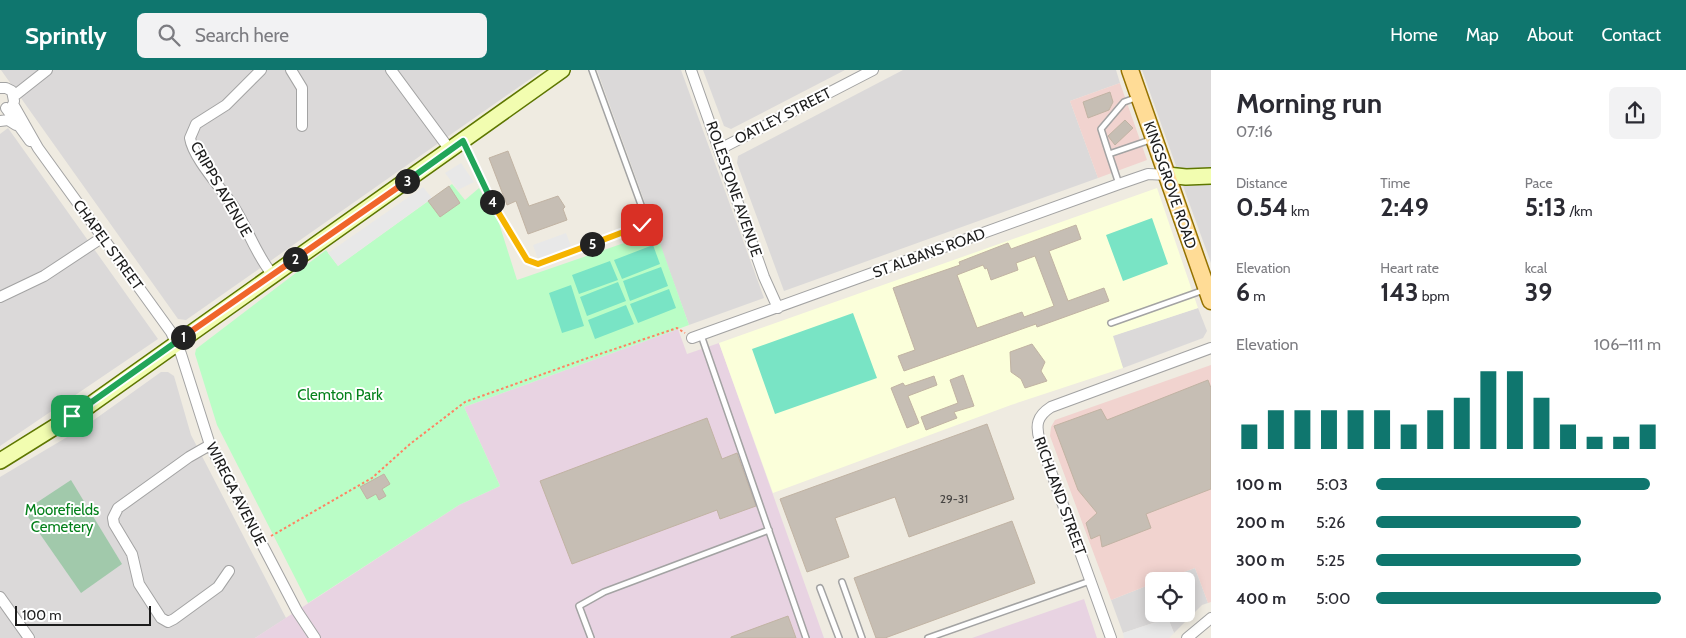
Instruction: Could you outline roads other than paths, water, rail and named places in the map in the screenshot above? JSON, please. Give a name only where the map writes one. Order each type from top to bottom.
[{"type":"main road","name":"KINGSGROVE ROAD","points":[[1130,70],[1209,295]]},
{"type":"main road","points":[[0,461],[90,405],[272,274],[463,141],[554,72]]},
{"type":"main road","points":[[1167,176],[1211,176]]},
{"type":"street","points":[[6,106],[47,70]]},
{"type":"street","name":"CRIPPS AVENUE","points":[[261,70],[226,105],[196,124],[190,138],[194,151],[233,206],[259,256],[272,274]]},
{"type":"street","points":[[291,70],[302,88],[302,126]]},
{"type":"street","points":[[391,70],[450,150]]},
{"type":"street","name":"ROLESTONE AVENUE","points":[[692,70],[764,277],[778,308]]},
{"type":"street","name":"OATLEY STREET","points":[[720,149],[873,70]]},
{"type":"street","points":[[0,88],[8,88],[6,106]]},
{"type":"street","name":"CHAPEL STREET","points":[[6,106],[20,130]]},
{"type":"street","name":"CHAPEL STREET","points":[[6,106],[103,237],[169,329],[176,342]]},
{"type":"street","name":"CHAPEL STREET","points":[[0,121],[12,122],[38,148]]},
{"type":"street","name":"ST ALBANS ROAD","points":[[697,336],[1148,174],[1167,176]]},
{"type":"street","points":[[0,297],[44,276],[103,237]]},
{"type":"street","name":"WIREGA AVENUE","points":[[176,342],[210,445],[297,612],[315,638]]},
{"type":"street","name":"RICHLAND STREET","points":[[1111,638],[1040,441],[1036,429],[1038,421],[1042,412],[1051,407],[1211,348]]},
{"type":"street","points":[[210,445],[189,457],[123,504],[114,512],[113,518],[114,524],[132,554],[139,584],[152,607],[165,621],[168,622],[174,619],[218,587],[229,571]]},
{"type":"street","points":[[0,597],[29,638]]},
{"type":"street","points":[[1187,638],[1211,618]]},
{"type":"lane","points":[[463,141],[487,193],[527,260],[538,264],[642,225],[644,213],[592,70]]},
{"type":"lane","points":[[1119,184],[1101,129],[1124,102],[1139,96]]},
{"type":"lane","points":[[1109,154],[1154,139]]},
{"type":"lane","points":[[1111,323],[1209,295]]},
{"type":"lane","points":[[697,336],[769,530],[806,638]]},
{"type":"lane","points":[[591,638],[579,606],[604,592],[769,530]]},
{"type":"lane","points":[[928,638],[1090,581]]},
{"type":"lane","points":[[842,582],[862,638]]},
{"type":"lane","points":[[820,588],[838,638]]},
{"type":"park label","name":"Clemton Park","points":[[340,395]]},
{"type":"park label","name":"Moorefields Cemetery","points":[[62,518]]}]
